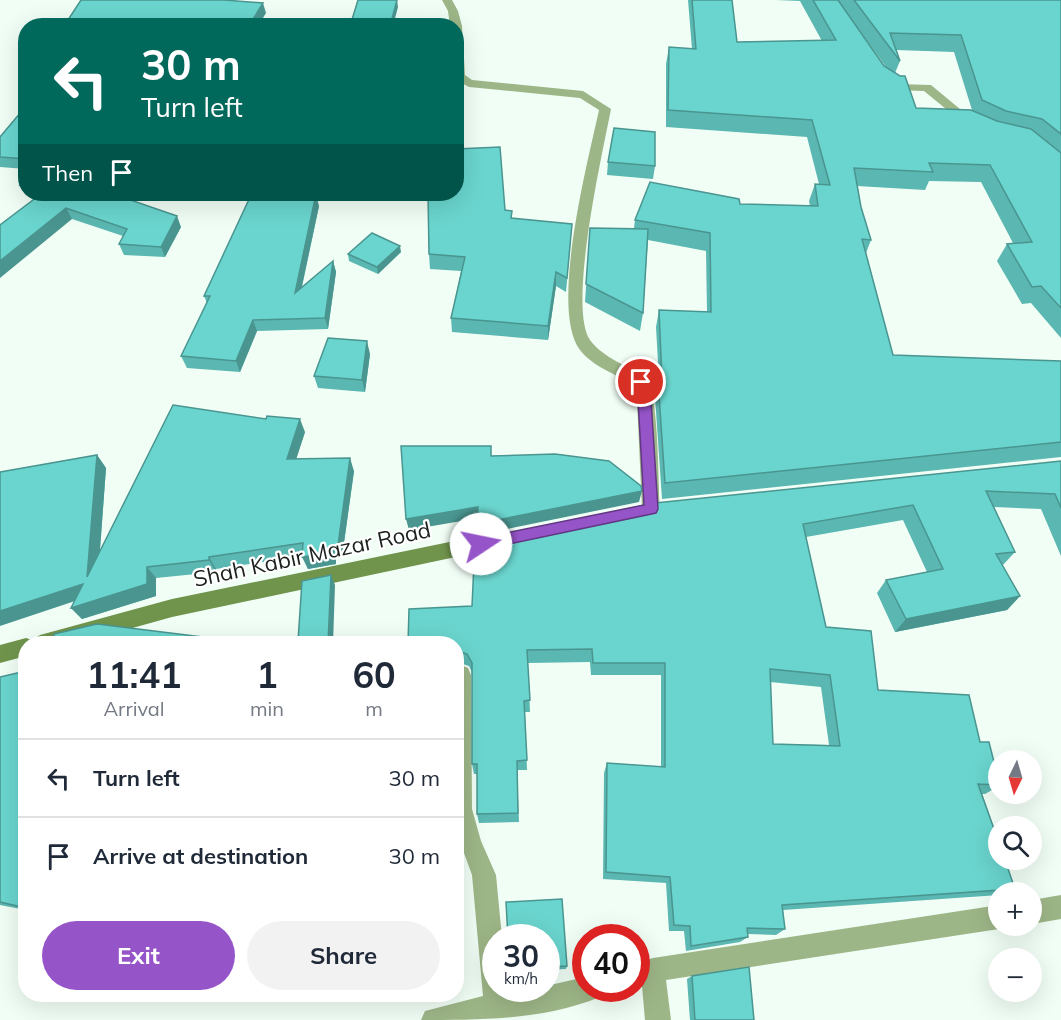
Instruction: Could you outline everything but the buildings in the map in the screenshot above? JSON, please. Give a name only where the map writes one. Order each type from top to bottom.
[{"type":"street","points":[[447,0],[454,18]]},
{"type":"street","points":[[878,70],[884,79],[895,87],[927,88],[947,102],[968,122],[985,129]]},
{"type":"street","points":[[464,80],[469,83],[583,95],[605,109],[583,229],[576,300],[579,335],[595,357],[641,382],[645,400],[651,509]]},
{"type":"street","points":[[629,514],[675,507]]},
{"type":"street","name":"Shah Kabir Mazar Road","points":[[69,636],[172,608],[515,537]]},
{"type":"street","points":[[0,654],[18,649]]},
{"type":"street","points":[[464,820],[470,842],[484,875],[496,1005]]},
{"type":"street","points":[[1042,911],[1061,908]]},
{"type":"street","points":[[650,971],[988,919]]},
{"type":"street","points":[[650,990],[658,1020]]},
{"type":"street","points":[[434,1020],[496,1005],[572,994]]},
{"type":"route","points":[[481,544],[651,509],[645,400],[641,382]]}]
